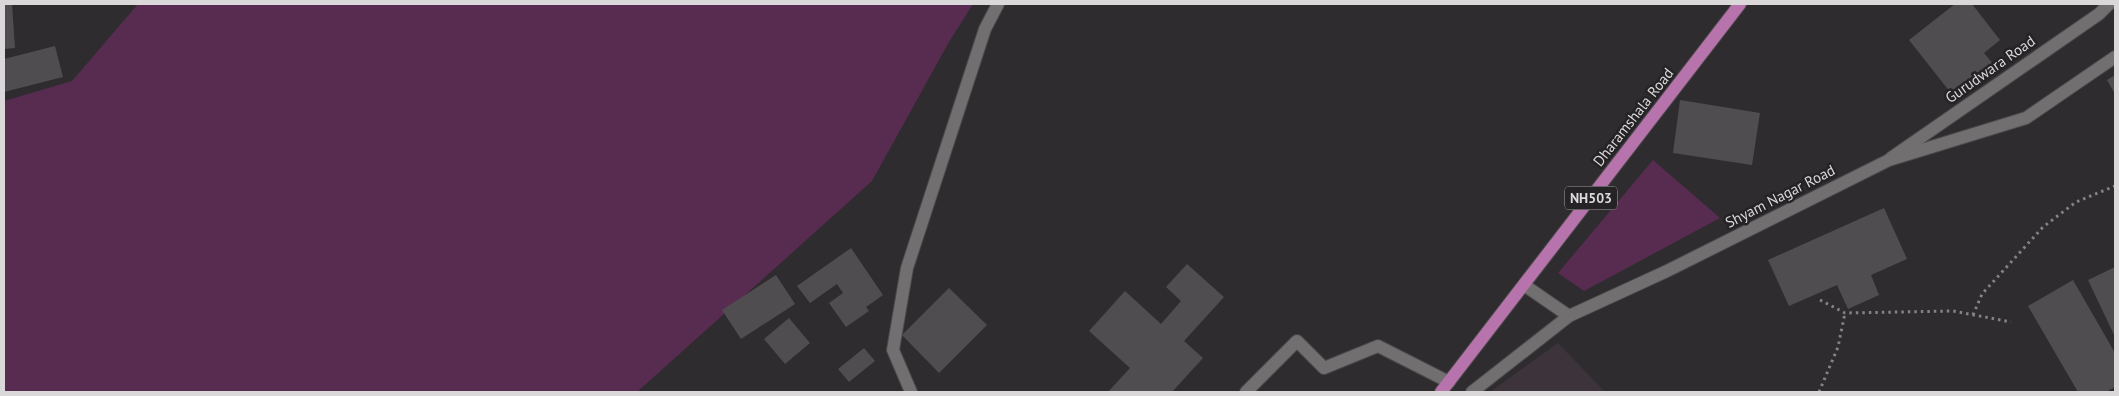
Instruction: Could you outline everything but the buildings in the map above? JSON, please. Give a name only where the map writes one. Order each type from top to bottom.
[{"type":"main road","name":"Dharamshala Road","points":[[1441,392],[1740,4]]},
{"type":"street","points":[[911,392],[893,350],[907,268],[985,29],[998,4]]},
{"type":"street","name":"Gurudwara Road","points":[[1889,160],[2099,14],[2108,4]]},
{"type":"street","name":"Shyam Nagar Road","points":[[1472,392],[1569,316],[1667,271],[1889,160],[2026,118],[2115,57]]},
{"type":"street","points":[[1524,285],[1569,316]]},
{"type":"street","points":[[1246,392],[1297,341],[1324,368],[1378,346],[1449,382]]},
{"type":"path","points":[[1973,315],[1982,294],[2043,227],[2076,202],[2115,186]]},
{"type":"path","points":[[1820,300],[1845,313],[1953,311],[2011,322]]},
{"type":"path","points":[[1819,392],[1838,347],[1845,313]]},
{"type":"shaded area","points":[[138,4],[973,4],[949,42],[872,181],[637,392],[4,392],[4,101],[72,81]]},
{"type":"shaded area","points":[[1653,160],[1720,218],[1584,291],[1558,273]]},
{"type":"shaded area","points":[[1558,343],[1605,392],[1490,392]]}]
